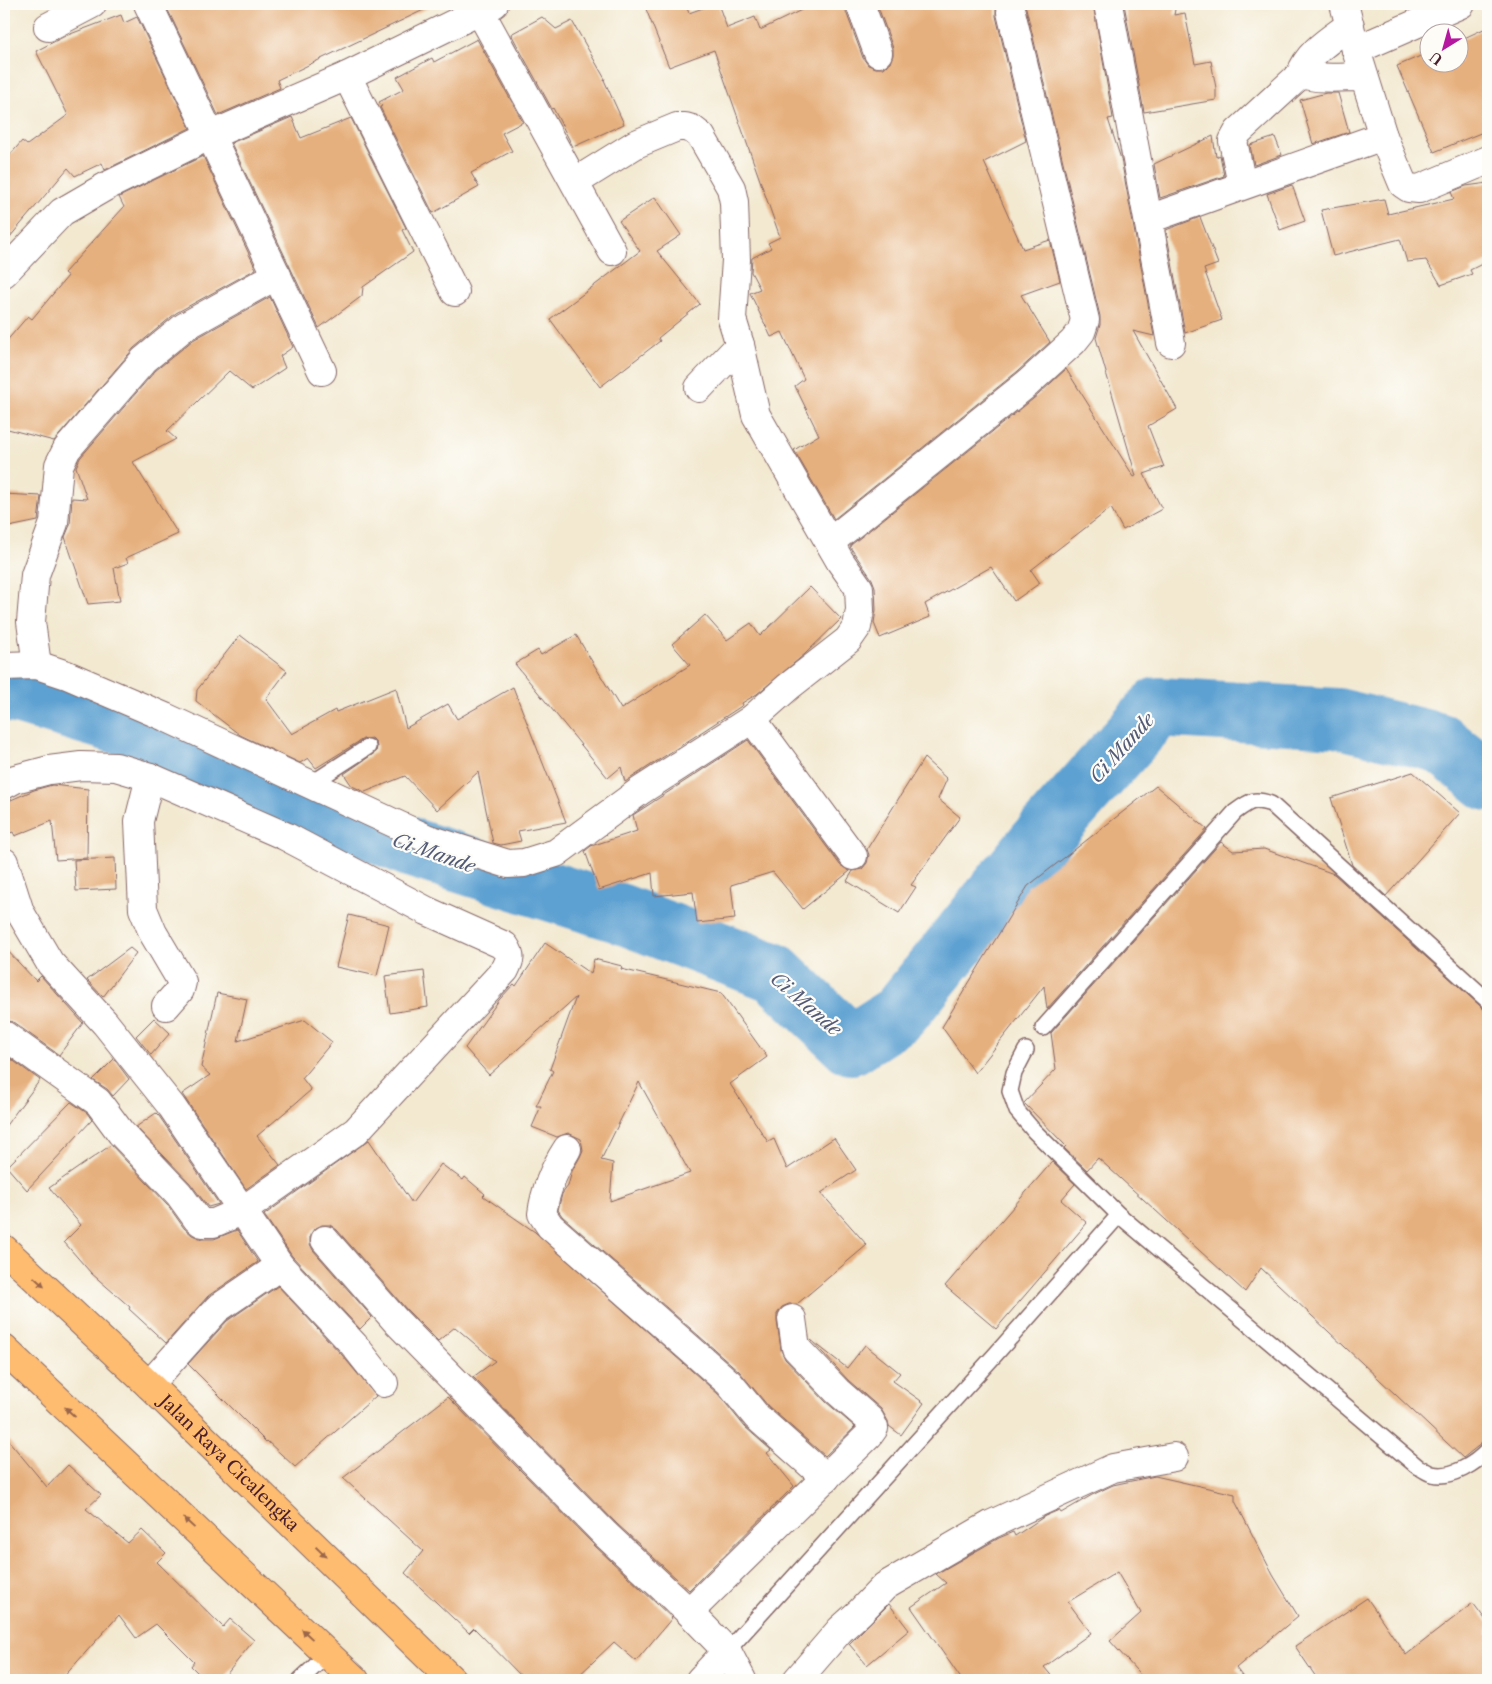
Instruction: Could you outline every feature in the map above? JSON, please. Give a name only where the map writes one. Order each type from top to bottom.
[{"type":"highway","name":"Jalan Raya Cicalengka","points":[[4,1249],[149,1385],[452,1680]]},
{"type":"highway","points":[[4,1349],[355,1680]]},
{"type":"street","points":[[48,27],[92,4]]},
{"type":"street","points":[[148,4],[322,371]]},
{"type":"street","points":[[860,4],[878,53]]},
{"type":"street","points":[[1108,4],[1171,343]]},
{"type":"street","points":[[1242,186],[1233,141],[1238,132],[1301,74],[1303,65],[1310,57],[1350,26],[1461,4]]},
{"type":"street","points":[[4,273],[62,212],[105,187],[209,136],[347,76],[483,6],[612,251]]},
{"type":"street","points":[[830,542],[1028,383],[1073,342],[1081,332],[1085,320],[1012,12]]},
{"type":"street","points":[[1350,26],[1383,136],[1403,184],[1409,188],[1419,189],[1488,160]]},
{"type":"street","points":[[1301,74],[1312,78],[1364,76]]},
{"type":"street","points":[[347,76],[455,292]]},
{"type":"street","points":[[4,666],[37,665],[67,675],[164,717],[426,838],[508,864],[524,863],[556,853],[640,791],[752,719],[848,640],[857,627],[860,610],[859,588],[756,416],[740,345],[732,319],[736,260],[734,202],[731,188],[701,136],[692,129],[685,127],[677,128],[636,144],[575,182]]},
{"type":"street","points":[[1149,219],[1383,136]]},
{"type":"street","points":[[37,665],[31,622],[35,575],[54,524],[59,465],[67,449],[150,355],[184,328],[277,275]]},
{"type":"street","points":[[699,388],[740,345]]},
{"type":"street","points":[[752,719],[853,856]]},
{"type":"street","points":[[4,784],[15,779],[49,770],[81,766],[116,767],[150,777],[285,836],[426,911],[505,946],[510,953],[510,960],[505,970],[356,1131],[242,1211],[214,1224],[202,1223],[197,1219],[179,1194],[121,1133],[98,1102],[4,1035]]},
{"type":"street","points":[[150,777],[140,821],[143,909],[153,933],[182,982],[180,990],[166,1006]]},
{"type":"street","points":[[4,862],[20,912],[50,963],[105,1023],[172,1107],[280,1266],[354,1345],[384,1383]]},
{"type":"street","points":[[567,1149],[558,1162],[544,1196],[542,1214],[550,1226],[729,1383],[757,1417],[826,1478]]},
{"type":"street","points":[[325,1240],[416,1342],[606,1535],[689,1612],[727,1651],[742,1680]]},
{"type":"street","points":[[149,1385],[217,1310],[280,1266]]},
{"type":"street","points":[[689,1612],[826,1478],[874,1428],[870,1420],[838,1392],[796,1348],[792,1319]]},
{"type":"street","points":[[798,1680],[840,1630],[885,1586],[992,1524],[1113,1468],[1174,1457]]},
{"type":"street","points":[[700,1680],[727,1651]]},
{"type":"lane","points":[[307,784],[320,778],[368,747]]},
{"type":"lane","points":[[1043,1028],[1235,812],[1246,804],[1257,800],[1271,804],[1488,1001]]},
{"type":"lane","points":[[1026,1050],[1014,1073],[1010,1091],[1017,1111],[1034,1131],[1119,1214],[1418,1467],[1433,1474],[1449,1474],[1466,1467],[1488,1450]]},
{"type":"lane","points":[[727,1651],[996,1355],[1119,1214]]},
{"type":"lane","points":[[300,1680],[328,1654]]},
{"type":"building","points":[[165,4],[436,4],[277,80],[280,88],[218,115]]},
{"type":"building","points":[[644,4],[685,4],[689,13],[718,4],[727,28],[755,17],[760,30],[814,4],[845,4],[845,9],[863,58],[868,65],[883,68],[890,63],[893,48],[877,4],[998,4],[996,16],[1026,141],[984,162],[1023,249],[1050,240],[1060,281],[1021,295],[1050,342],[1018,371],[834,519],[794,450],[819,435],[795,386],[804,379],[782,332],[771,337],[750,293],[760,289],[751,272],[752,258],[771,248],[768,243],[780,237],[714,50],[669,67]]},
{"type":"building","points":[[1024,4],[1093,4],[1113,118],[1108,119],[1121,159],[1154,336],[1133,331],[1177,409],[1148,426],[1164,467],[1144,474],[1162,509],[1123,530],[1111,508],[1031,570],[1040,583],[1014,601],[991,567],[925,604],[930,617],[880,638],[874,623],[876,610],[875,587],[872,579],[850,547],[851,545],[1038,395],[1066,369],[1134,477],[1136,476],[1096,338],[1100,325],[1100,316]]},
{"type":"building","points":[[1124,4],[1176,4],[1174,15],[1185,13],[1195,64],[1211,61],[1216,88],[1216,100],[1144,112]]},
{"type":"building","points":[[121,15],[124,23],[137,17],[190,128],[105,170],[102,163],[75,176],[68,168],[4,244],[4,162],[22,141],[27,145],[68,115],[36,51],[65,36]]},
{"type":"building","points":[[542,17],[556,29],[572,21],[605,79],[624,124],[573,147],[511,34]]},
{"type":"building","points":[[1488,27],[1488,130],[1434,152],[1397,66],[1420,56],[1420,72],[1470,72],[1470,35]]},
{"type":"building","points":[[477,39],[523,122],[502,133],[512,151],[471,173],[479,187],[433,213],[379,102],[404,89],[397,77],[432,58],[434,62]]},
{"type":"building","points":[[1326,93],[1338,93],[1349,132],[1313,144],[1300,100]]},
{"type":"building","points":[[292,117],[301,138],[351,118],[406,228],[402,230],[413,252],[363,287],[362,296],[319,328],[231,143]]},
{"type":"building","points":[[1213,136],[1216,157],[1220,155],[1224,176],[1160,198],[1154,164]]},
{"type":"building","points":[[1275,137],[1282,155],[1254,165],[1250,145]]},
{"type":"building","points":[[203,156],[256,269],[176,313],[134,348],[54,441],[4,428],[4,344],[28,316],[32,319],[68,276],[64,273],[124,207],[119,197]]},
{"type":"building","points":[[1488,183],[1488,261],[1470,270],[1472,274],[1441,285],[1426,260],[1407,262],[1400,239],[1333,256],[1321,210],[1384,199],[1388,214],[1454,199],[1451,192],[1466,186]]},
{"type":"building","points":[[1292,185],[1305,221],[1280,230],[1267,194]]},
{"type":"building","points":[[655,197],[681,235],[657,251],[700,304],[658,338],[660,341],[600,387],[550,319],[640,251],[619,221]]},
{"type":"building","points":[[1200,217],[1218,264],[1204,269],[1222,320],[1185,333],[1166,230]]},
{"type":"building","points":[[270,297],[293,347],[280,356],[285,368],[252,390],[229,371],[167,431],[176,439],[133,462],[178,534],[126,558],[128,563],[114,568],[120,601],[88,604],[65,537],[70,525],[72,498],[87,499],[76,467],[80,458],[155,371],[193,340]]},
{"type":"building","points":[[4,494],[41,496],[38,521],[4,528]]},
{"type":"building","points":[[810,587],[841,619],[805,654],[757,694],[742,703],[743,705],[625,782],[621,767],[608,778],[515,664],[538,650],[541,655],[576,635],[621,709],[690,665],[672,644],[705,615],[727,640],[751,623],[760,636]]},
{"type":"building","points":[[240,635],[287,671],[266,699],[292,734],[335,710],[336,712],[396,688],[406,728],[448,704],[457,719],[513,687],[566,822],[518,831],[521,841],[501,845],[493,843],[478,772],[437,810],[405,776],[365,792],[352,786],[344,774],[376,752],[376,742],[372,738],[363,739],[316,768],[308,758],[300,763],[240,735],[196,701],[197,690]]},
{"type":"building","points":[[748,740],[840,865],[850,871],[803,909],[773,872],[731,885],[735,919],[697,923],[693,892],[654,896],[652,873],[599,890],[585,851],[591,846],[637,831],[633,815]]},
{"type":"building","points":[[924,758],[947,779],[938,799],[960,817],[911,885],[916,887],[899,913],[847,881],[853,871],[862,869],[867,863],[869,855],[867,849]]},
{"type":"building","points":[[1413,772],[1460,813],[1386,896],[1352,865],[1331,798]]},
{"type":"building","points":[[52,785],[88,789],[87,858],[56,860],[52,821],[15,836],[13,832],[4,835],[4,803],[34,790]]},
{"type":"building","points":[[1156,786],[1207,829],[1047,1009],[1044,986],[975,1073],[942,1027],[1028,886]]},
{"type":"building","points":[[1221,842],[1233,851],[1264,849],[1334,874],[1488,1013],[1488,1441],[1482,1443],[1463,1458],[1261,1268],[1245,1292],[1098,1158],[1087,1170],[1064,1148],[1066,1146],[1024,1103],[1056,1069],[1051,1033]]},
{"type":"building","points":[[115,858],[116,889],[76,891],[74,860]]},
{"type":"building","points":[[349,915],[389,925],[377,976],[336,967]]},
{"type":"building","points":[[545,943],[591,974],[594,959],[622,966],[621,969],[721,993],[767,1057],[730,1084],[768,1142],[774,1139],[787,1169],[834,1138],[856,1170],[821,1193],[867,1245],[797,1304],[789,1304],[782,1307],[777,1314],[781,1350],[785,1359],[826,1402],[855,1427],[825,1456],[768,1406],[739,1371],[562,1216],[558,1210],[562,1194],[568,1186],[572,1171],[583,1150],[581,1139],[568,1133],[557,1137],[532,1127],[541,1106],[536,1106],[553,1071],[550,1069],[576,997],[489,1075],[465,1048],[499,1000],[514,984],[516,986]],"holes":[[[639,1082],[690,1173],[610,1201],[613,1163],[601,1160]]]},
{"type":"building","points":[[4,947],[36,981],[41,976],[83,1023],[59,1055],[13,1022],[4,1020]]},
{"type":"building","points":[[130,948],[136,953],[103,997],[87,980]]},
{"type":"building","points":[[424,971],[428,1007],[390,1013],[385,976]]},
{"type":"building","points":[[217,993],[247,999],[238,1041],[305,1020],[332,1042],[302,1078],[311,1090],[257,1136],[280,1165],[246,1189],[182,1094],[210,1075],[201,1067]]},
{"type":"building","points":[[154,1018],[170,1033],[151,1055],[136,1036]]},
{"type":"building","points":[[4,1054],[40,1080],[4,1128]]},
{"type":"building","points":[[114,1059],[129,1079],[113,1096],[107,1089],[93,1080]]},
{"type":"building","points":[[71,1102],[87,1113],[92,1120],[27,1190],[7,1167]]},
{"type":"building","points":[[156,1113],[219,1204],[208,1207],[190,1183],[136,1127]]},
{"type":"building","points":[[369,1140],[412,1203],[441,1164],[463,1180],[465,1177],[485,1194],[483,1196],[535,1232],[718,1394],[745,1427],[771,1450],[767,1453],[794,1486],[689,1590],[617,1524],[473,1377],[495,1361],[455,1327],[438,1341],[407,1310],[337,1230],[330,1225],[322,1225],[314,1229],[310,1235],[310,1244],[313,1250],[372,1317],[360,1329],[292,1256],[264,1215]]},
{"type":"building","points":[[111,1145],[167,1204],[184,1228],[192,1235],[202,1239],[214,1239],[237,1230],[258,1262],[208,1296],[166,1343],[129,1309],[130,1307],[91,1273],[64,1242],[81,1225],[49,1188]]},
{"type":"building","points":[[1052,1162],[1075,1184],[1061,1200],[1087,1223],[996,1329],[945,1286]]},
{"type":"building","points":[[278,1286],[342,1355],[376,1396],[295,1467],[266,1442],[188,1364],[227,1321]]},
{"type":"building","points":[[811,1340],[847,1368],[865,1345],[900,1373],[893,1381],[924,1403],[901,1435],[889,1426],[881,1409],[848,1380]]},
{"type":"building","points":[[448,1397],[595,1546],[672,1618],[636,1661],[614,1642],[574,1680],[525,1680],[474,1628],[469,1633],[405,1573],[423,1551],[343,1478]]},
{"type":"building","points":[[4,1435],[47,1487],[68,1465],[101,1495],[86,1509],[128,1543],[142,1530],[166,1553],[157,1562],[223,1627],[230,1619],[254,1640],[222,1680],[205,1680],[191,1666],[194,1662],[156,1624],[136,1638],[119,1615],[61,1680],[4,1680]]},
{"type":"building","points":[[1155,1476],[1235,1494],[1235,1501],[1273,1575],[1298,1616],[1236,1668],[1245,1680],[1145,1680],[1110,1641],[1141,1613],[1117,1572],[1068,1602],[1091,1633],[1044,1667],[1055,1680],[962,1680],[911,1607],[946,1583],[936,1574],[999,1538],[1013,1532],[1015,1536],[1045,1516],[1059,1510],[1061,1513],[1113,1485]]},
{"type":"building","points":[[1367,1598],[1406,1655],[1473,1603],[1488,1623],[1488,1680],[1318,1680],[1295,1646]]},
{"type":"building","points":[[889,1604],[909,1630],[867,1665],[849,1644]]},
{"type":"waterway","name":"Ci Mande","points":[[4,690],[144,732],[412,848],[619,913],[775,973],[851,1045],[899,1014],[1038,842],[1158,707],[1337,718],[1440,743],[1488,781]]}]
